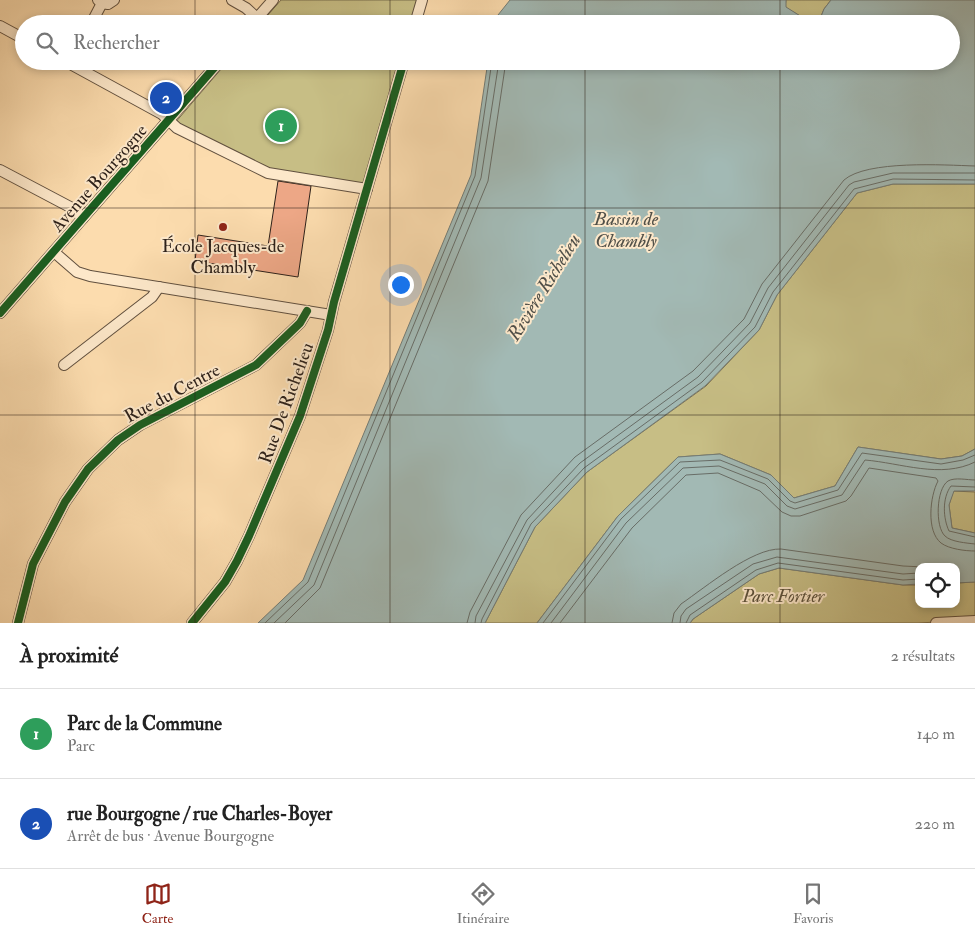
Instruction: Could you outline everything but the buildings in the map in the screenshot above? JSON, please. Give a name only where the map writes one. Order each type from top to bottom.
[{"type":"street","points":[[95,15],[100,2],[108,4],[114,0]]},
{"type":"street","points":[[232,0],[248,4]]},
{"type":"street","points":[[259,15],[273,0]]},
{"type":"street","points":[[418,15],[422,0]]},
{"type":"street","points":[[0,26],[15,34]]},
{"type":"street","points":[[83,70],[155,110],[177,128],[268,173],[367,189]]},
{"type":"street","name":"Avenue Bourgogne","points":[[0,313],[4,302],[54,252],[212,70]]},
{"type":"street","name":"Rue De Richelieu","points":[[192,623],[225,582],[242,550],[298,421],[328,330],[401,70]]},
{"type":"street","points":[[0,170],[72,208],[83,218]]},
{"type":"street","points":[[54,252],[72,268],[83,274],[331,315]]},
{"type":"street","points":[[64,364],[156,293],[159,287]]},
{"type":"street","name":"Rue du Centre","points":[[18,623],[33,564],[64,502],[75,485],[94,463],[118,440],[140,425],[256,365],[303,320],[307,311]]},
{"type":"street","points":[[936,623],[975,621]]},
{"type":"green space","points":[[281,0],[422,0],[418,15],[268,15]]},
{"type":"green space","points":[[786,0],[831,0],[822,15],[798,15],[785,7]]},
{"type":"green space","points":[[220,70],[401,70],[367,189],[268,173],[174,124]]},
{"type":"green space","points":[[893,184],[975,184],[975,449],[962,456],[941,459],[858,447],[835,486],[794,498],[771,475],[720,454],[678,457],[618,516],[537,623],[485,623],[535,527],[587,472],[706,386],[759,330],[777,295],[857,193]]},
{"type":"green space","points":[[953,491],[975,492],[975,533],[952,528],[949,505]]},
{"type":"green space","name":"Parc Fortier","points":[[779,568],[915,585],[915,608],[960,608],[960,583],[975,582],[975,620],[918,623],[690,623],[693,619],[759,574]]},
{"type":"water","points":[[510,0],[786,0],[786,7],[799,15],[498,15]]},
{"type":"water","name":"Bassin de Chambly","points":[[831,0],[975,0],[975,184],[893,184],[857,193],[777,295],[759,330],[705,386],[587,472],[535,527],[485,623],[258,623],[303,580],[471,175],[487,70],[960,70],[960,15],[822,15]]},
{"type":"water","points":[[858,447],[941,459],[962,456],[975,449],[975,491],[954,491],[949,505],[952,528],[975,533],[975,582],[960,583],[960,563],[915,563],[915,584],[903,585],[779,568],[759,574],[693,619],[690,623],[537,623],[618,516],[678,457],[720,454],[771,475],[794,498],[835,486]]},
{"type":"cycle path","points":[[0,313],[212,70]]},
{"type":"cycle path","points":[[192,623],[225,582],[237,561],[300,416],[328,330],[334,302],[401,70]]},
{"type":"cycle path","points":[[18,623],[33,564],[65,502],[88,469],[118,440],[140,425],[256,365],[300,323],[307,311]]},
{"type":"place","name":"rue Bourgogne / rue Charles-Boyer","points":[[166,98]]},
{"type":"place","name":"Parc de la Commune","points":[[281,126]]},
{"type":"place","name":"École Jacques-de Chambly","points":[[223,227]]},
{"type":"water label","name":"Rivière Richelieu","points":[[543,287]]}]
